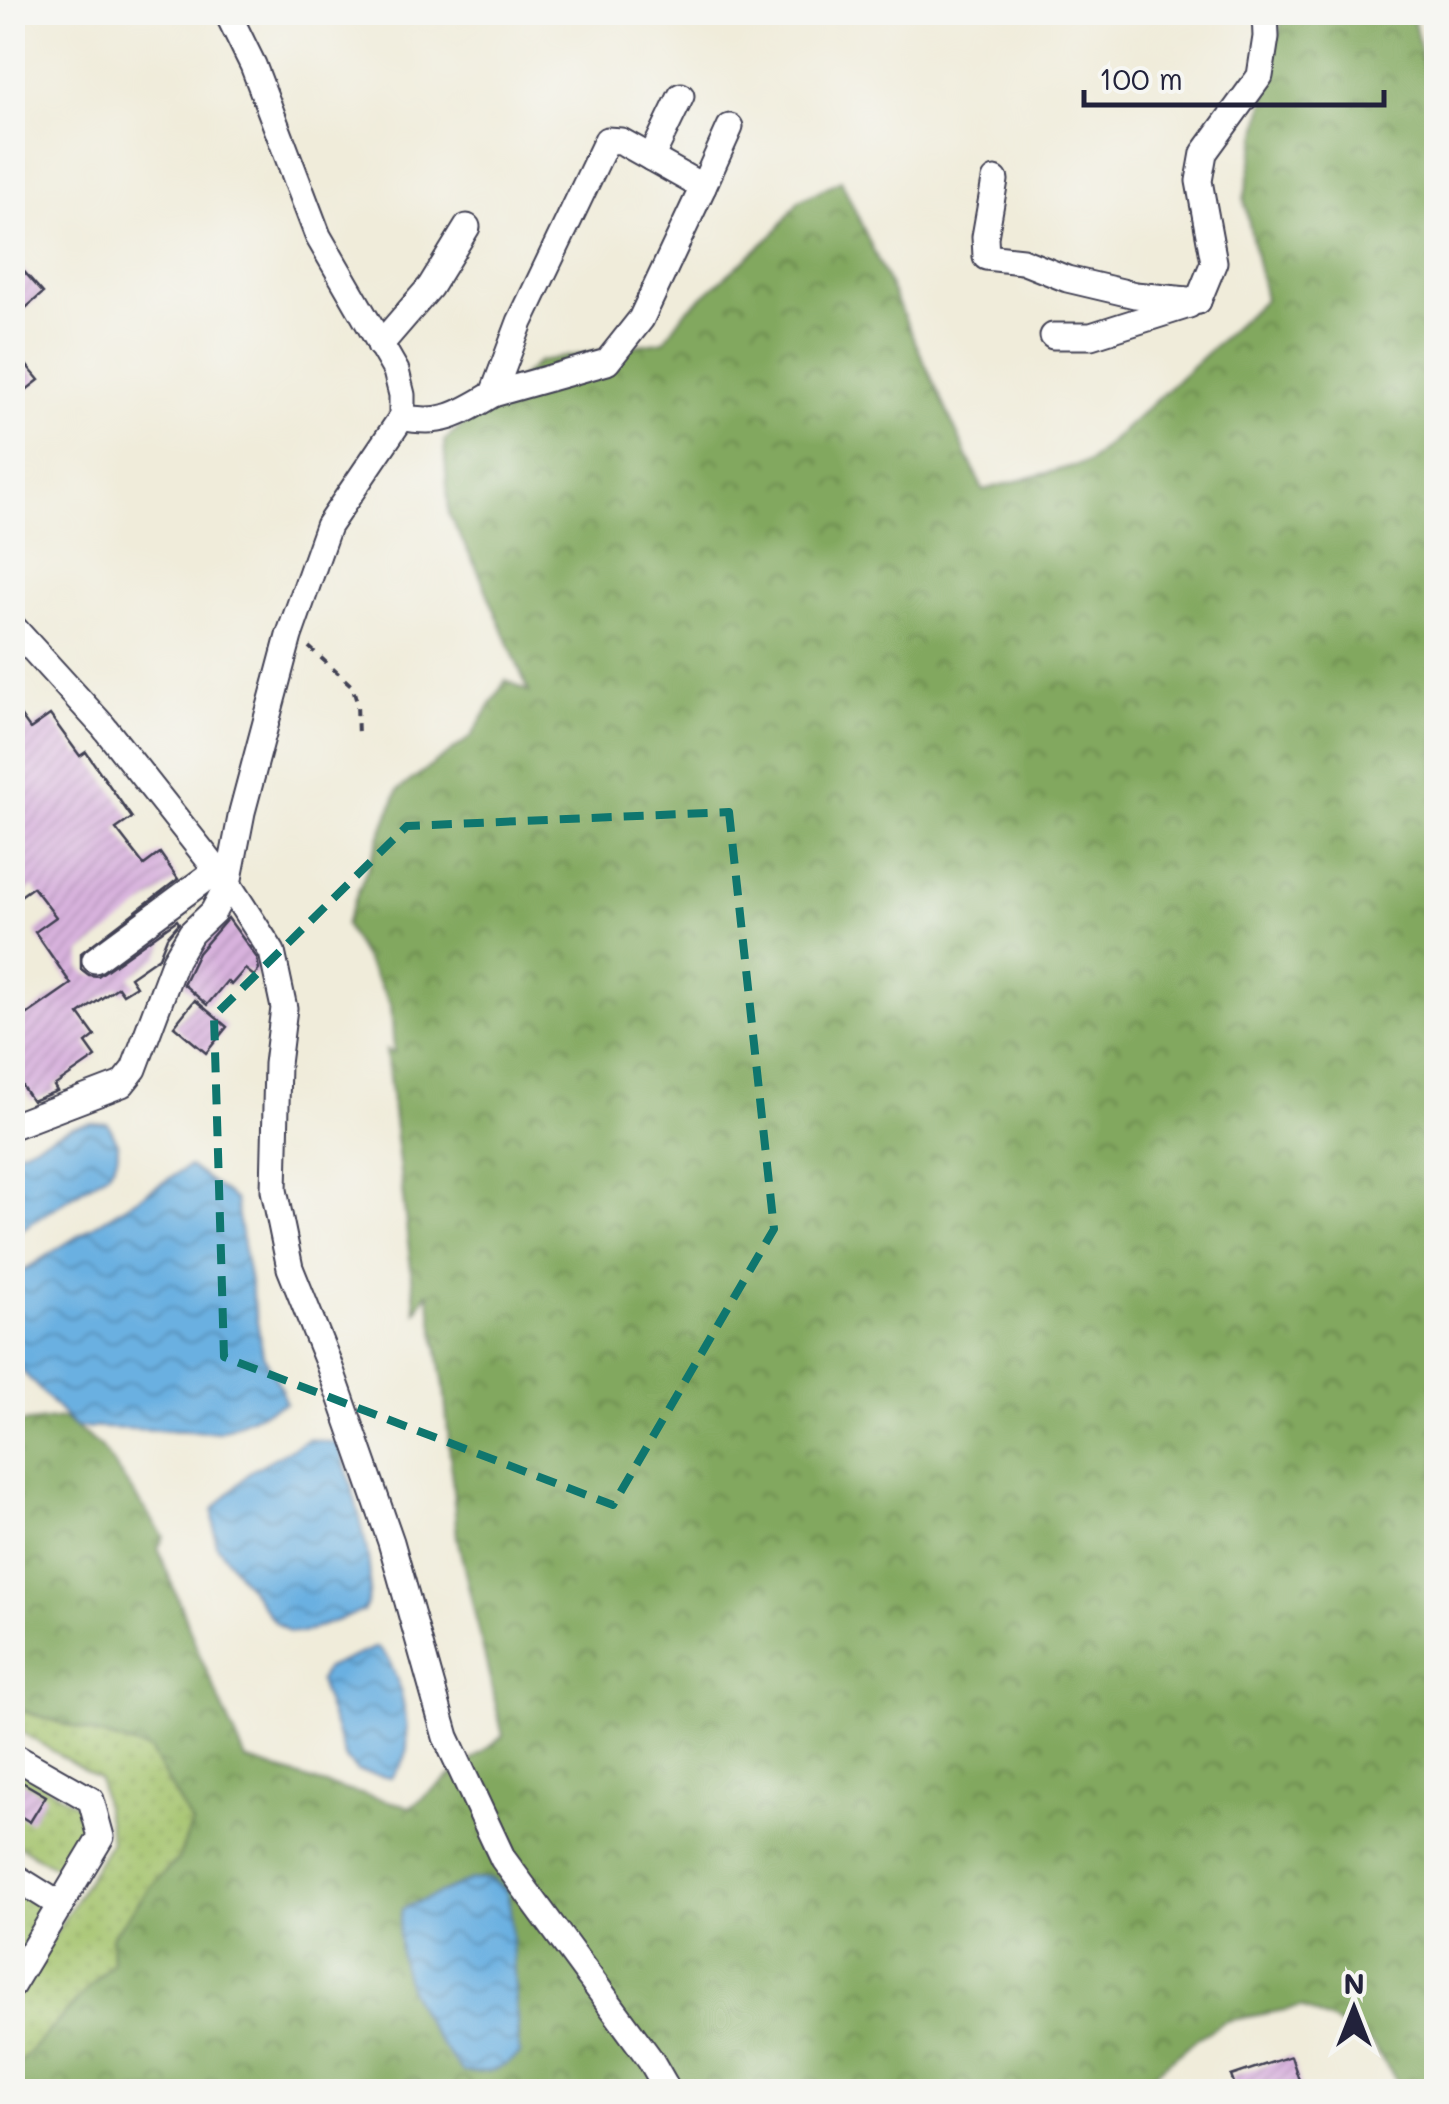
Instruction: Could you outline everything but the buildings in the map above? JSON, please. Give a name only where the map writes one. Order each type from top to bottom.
[{"type":"street","points":[[12,1126],[122,1084],[134,1069],[176,960],[191,933],[213,912],[292,628],[328,526],[402,417],[396,371],[318,236],[253,64],[227,12]]},
{"type":"street","points":[[1198,302],[1214,262],[1199,181],[1204,153],[1260,76],[1266,38],[1264,12]]},
{"type":"street","points":[[651,158],[680,96]]},
{"type":"street","points":[[402,417],[423,422],[458,416],[493,394],[607,362],[641,320],[730,127]]},
{"type":"street","points":[[493,394],[520,322],[608,140],[621,141],[703,188]]},
{"type":"street","points":[[995,180],[985,236],[986,257],[1022,261],[1067,279],[1135,296],[1198,302]]},
{"type":"street","points":[[380,345],[430,287],[467,227]]},
{"type":"street","points":[[1053,336],[1091,336],[1198,302]]},
{"type":"street","points":[[12,626],[103,726],[223,876],[272,952],[284,1008],[277,1064],[274,1190],[290,1268],[328,1362],[391,1542],[446,1737],[503,1859],[650,2059],[669,2092]]},
{"type":"street","points":[[95,960],[223,876]]},
{"type":"street","points":[[12,1755],[91,1800],[101,1837],[12,1985]]},
{"type":"street","points":[[12,1875],[60,1906]]},
{"type":"path","points":[[292,628],[352,686],[357,702],[358,738]]},
{"type":"highlighted area","points":[[729,812],[774,1229],[613,1505],[224,1357],[214,1016],[407,826]]},
{"type":"green space","points":[[1288,13],[1412,13],[1436,122],[1436,2091],[1404,2091],[1373,2046],[1301,2007],[1226,2021],[1199,2037],[1133,2091],[13,2091],[13,2070],[112,1963],[111,1937],[157,1879],[178,1860],[192,1824],[150,1750],[13,1708],[12,1424],[63,1418],[101,1447],[164,1537],[158,1548],[246,1760],[411,1807],[503,1736],[457,1537],[444,1386],[428,1292],[416,1312],[386,1050],[394,1053],[391,1005],[345,925],[398,790],[471,737],[506,680],[529,692],[479,573],[449,515],[444,441],[540,361],[664,341],[684,313],[773,235],[799,201],[841,180],[983,490],[1089,462],[1265,299],[1244,200],[1280,25]]},
{"type":"green space","points":[[13,1708],[150,1750],[193,1826],[178,1860],[157,1879],[112,1963],[13,2070],[12,2005],[111,1841],[99,1779],[13,1727]]},
{"type":"green space","points":[[13,1765],[85,1811],[90,1834],[65,1873],[13,1842]]},
{"type":"green space","points":[[12,1883],[40,1901],[44,1913],[12,1966]]},
{"type":"water","points":[[108,1124],[117,1143],[118,1154],[109,1172],[13,1235],[13,1154],[72,1127]]},
{"type":"water","points":[[189,1166],[235,1200],[263,1355],[285,1403],[219,1432],[75,1427],[13,1361],[13,1277]]},
{"type":"water","points":[[309,1439],[339,1444],[363,1529],[370,1578],[363,1611],[302,1633],[289,1632],[273,1620],[216,1544],[213,1510],[251,1471]]},
{"type":"water","points":[[377,1647],[385,1654],[397,1681],[407,1732],[405,1758],[391,1778],[357,1771],[345,1758],[319,1681],[326,1668]]},
{"type":"water","points":[[490,1879],[506,1889],[510,1908],[519,2054],[493,2070],[463,2072],[435,2037],[413,1997],[400,1953],[402,1909],[471,1880]]}]
